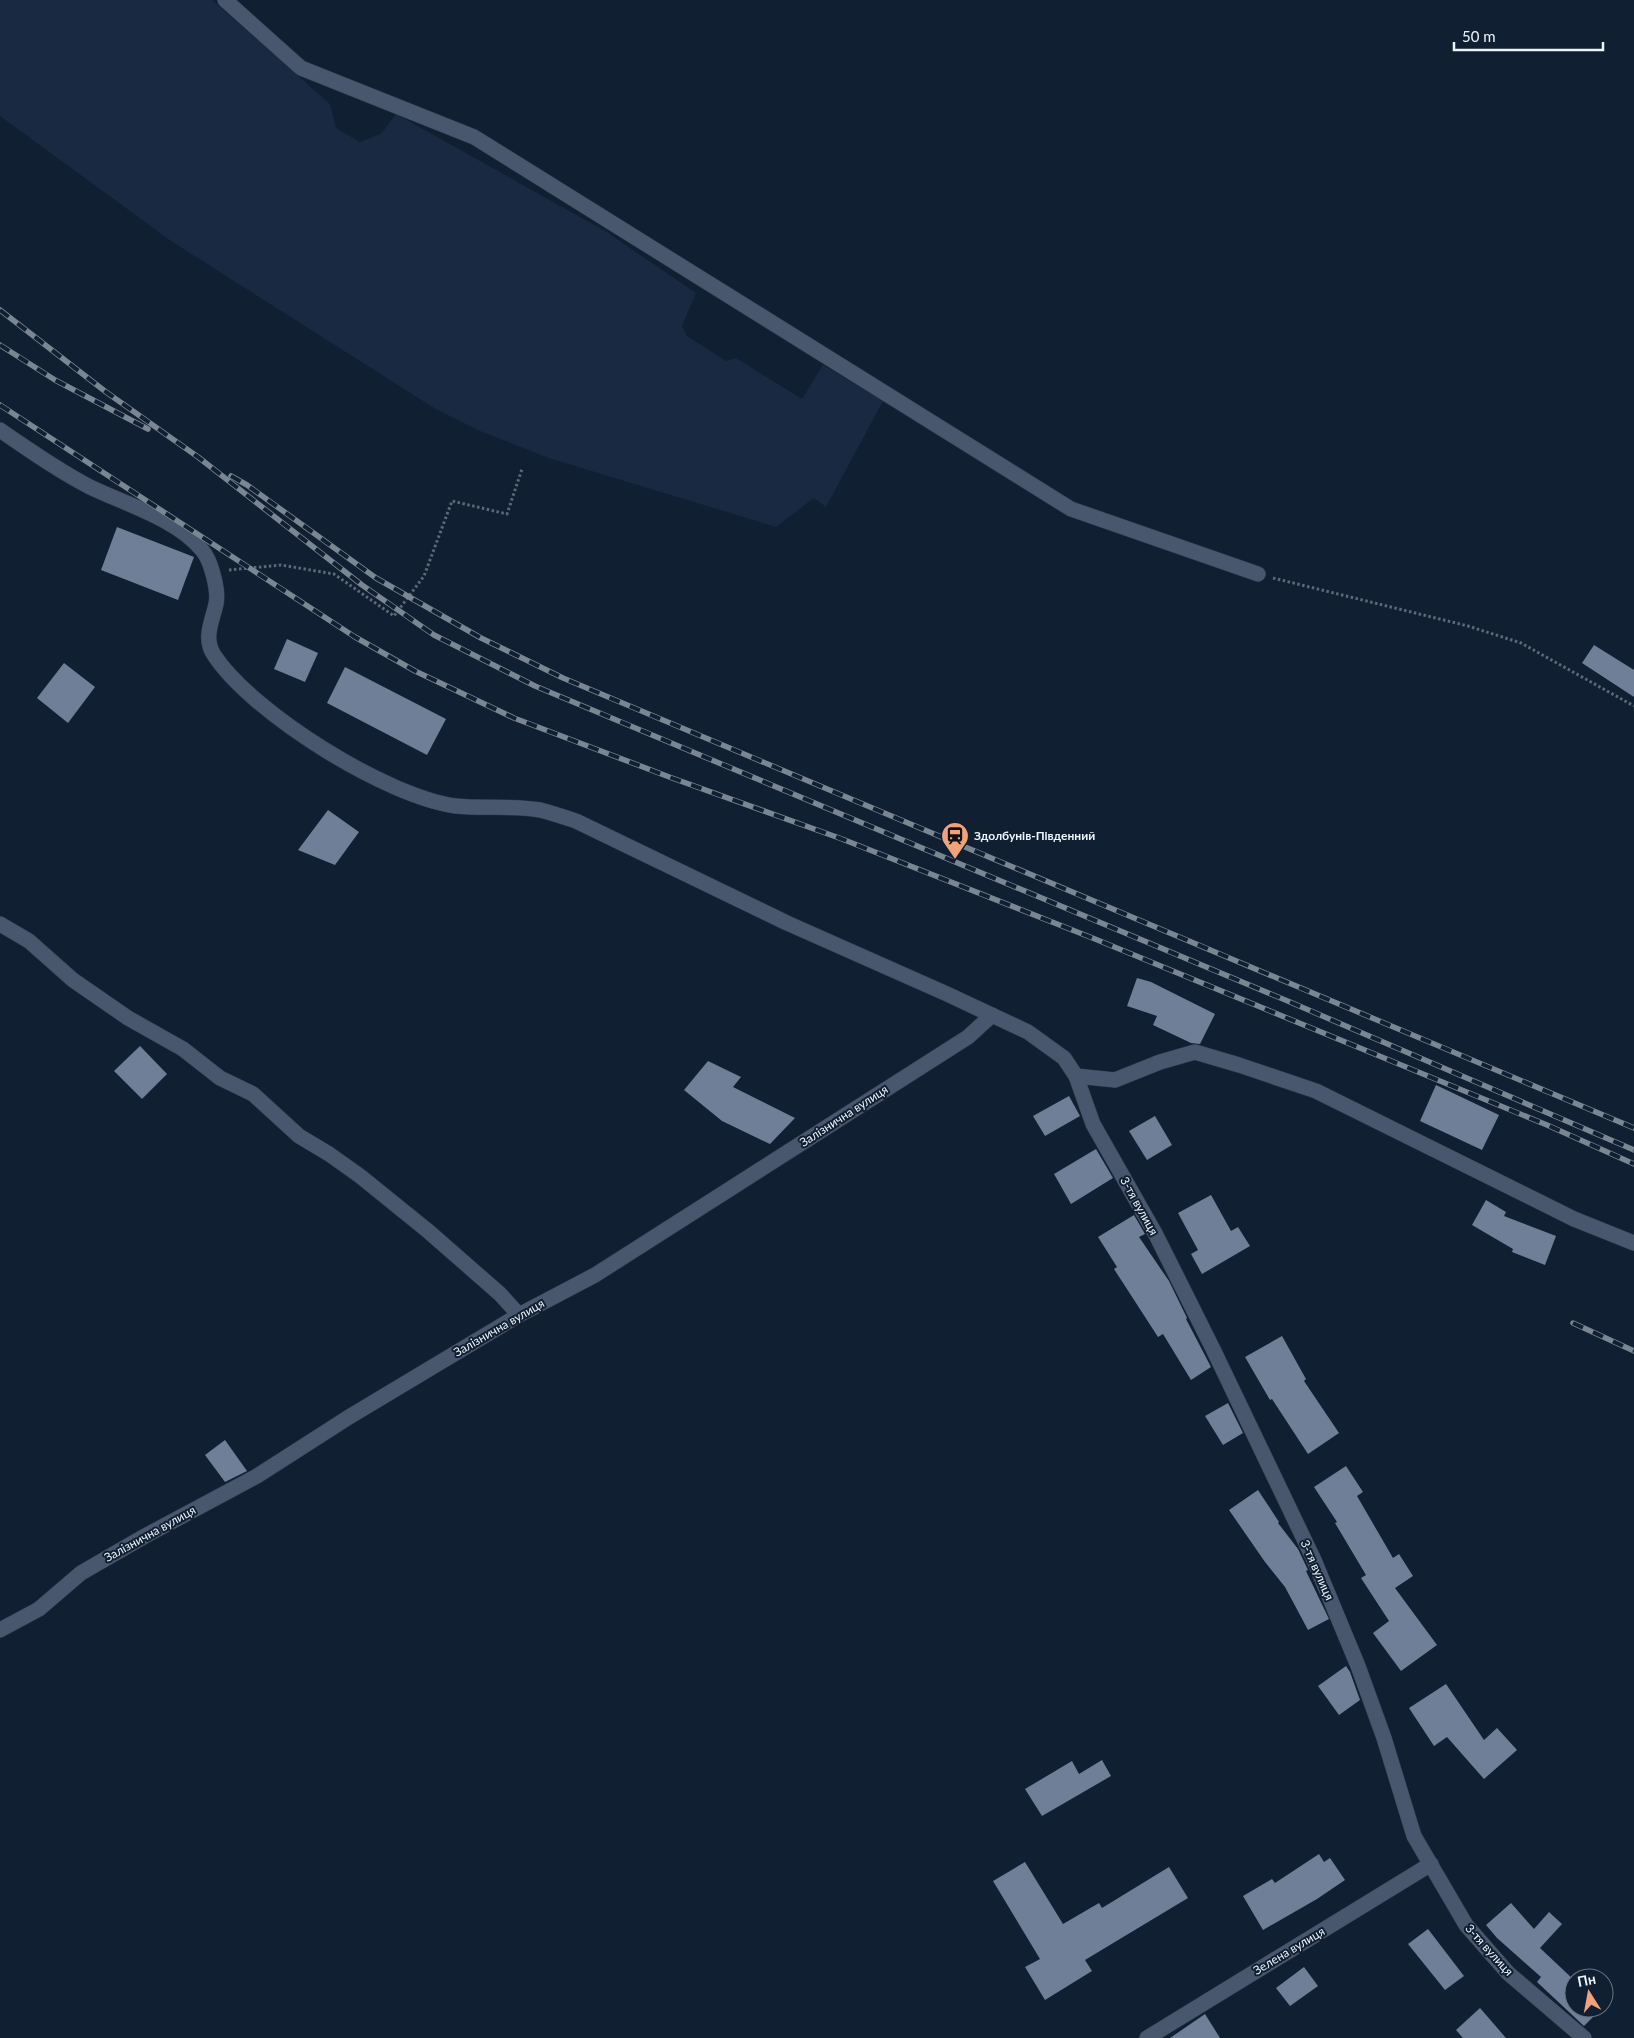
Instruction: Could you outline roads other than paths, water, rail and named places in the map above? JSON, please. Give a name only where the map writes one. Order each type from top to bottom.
[{"type":"street","points":[[225,0],[301,68],[474,137],[1071,509],[1258,574]]},
{"type":"street","name":"3-тя вулиця","points":[[0,430],[89,486],[176,526],[203,550],[215,580],[216,602],[208,632],[211,650],[221,666],[270,711],[298,733],[352,767],[419,797],[455,806],[539,810],[576,821],[787,923],[1028,1032],[1064,1058],[1076,1076],[1093,1124],[1156,1235],[1213,1349],[1314,1560],[1358,1666],[1384,1738],[1414,1836],[1466,1925],[1508,1973],[1584,2038]]},
{"type":"street","points":[[0,924],[29,941],[73,980],[128,1018],[183,1049],[220,1078],[253,1094],[299,1136],[360,1176],[428,1231],[500,1294],[519,1315]]},
{"type":"street","name":"Залізнична вулиця","points":[[0,1630],[39,1609],[80,1573],[257,1476],[349,1417],[519,1315],[595,1275],[968,1037],[992,1015]]},
{"type":"street","points":[[1076,1076],[1116,1080],[1160,1062],[1195,1052],[1240,1065],[1316,1091],[1574,1219],[1634,1243]]},
{"type":"street","name":"Зелена вулиця","points":[[1147,2038],[1431,1864]]},
{"type":"railway","points":[[0,310],[106,392],[198,457],[362,585],[434,635],[535,686],[1290,1002],[1634,1150]]},
{"type":"railway","points":[[0,345],[55,380],[148,429]]},
{"type":"railway","points":[[0,405],[355,637],[415,671],[514,718],[672,778],[842,839],[1095,939],[1547,1125],[1634,1164]]},
{"type":"railway","points":[[231,476],[247,485],[376,578],[481,638],[563,678],[1634,1128]]},
{"type":"railway","points":[[1573,1323],[1634,1351]]},
{"type":"place","name":"Здолбунів-Південний","points":[[955,860]]}]
